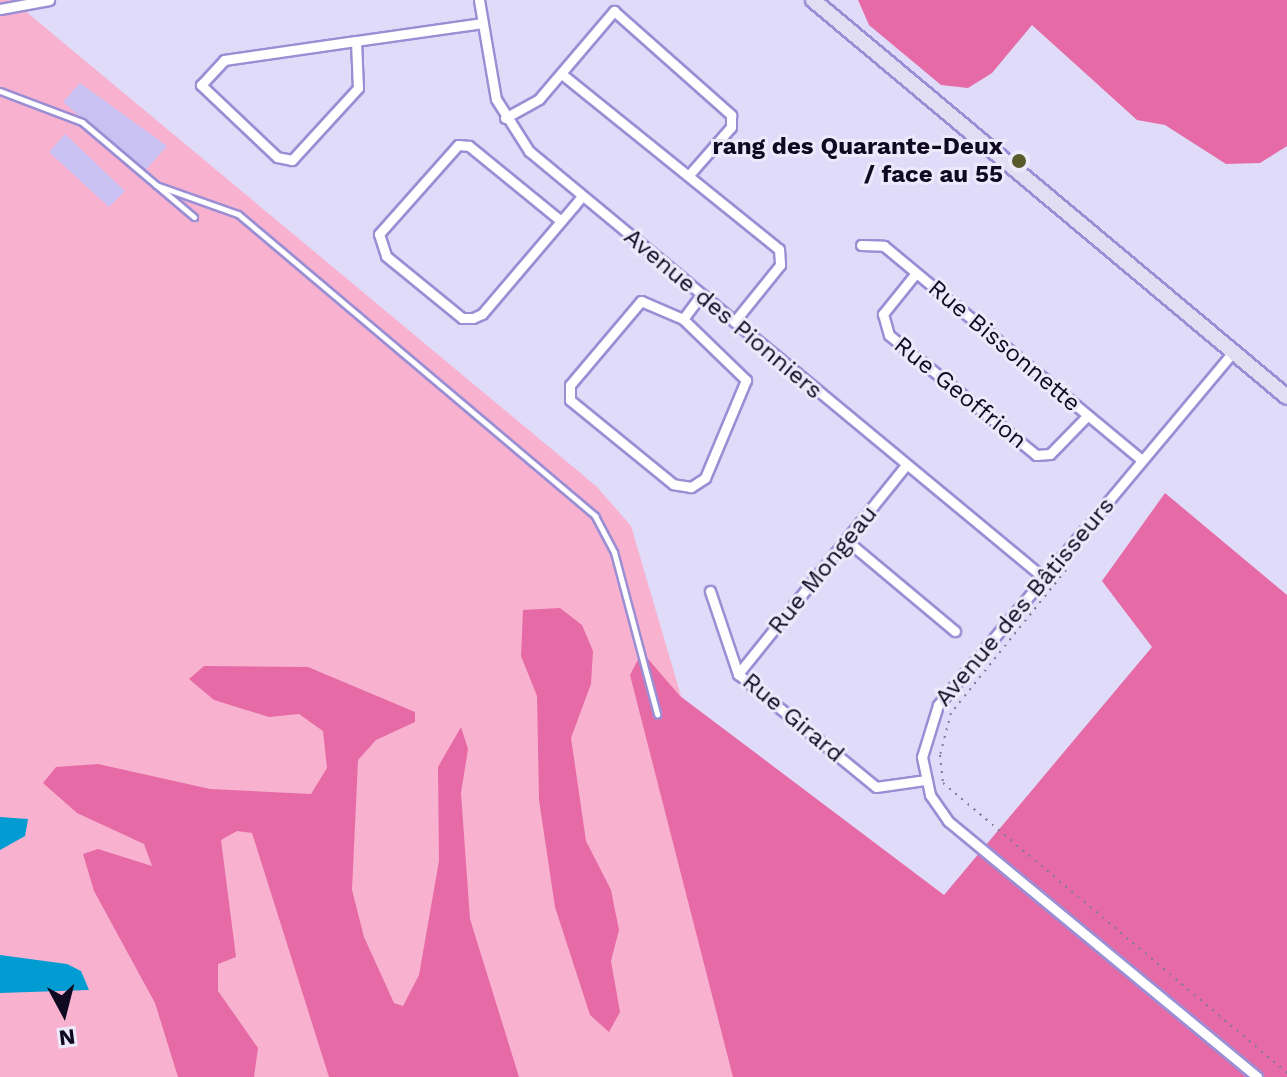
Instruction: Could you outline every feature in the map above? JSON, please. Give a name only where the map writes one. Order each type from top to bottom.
[{"type":"main road","points":[[813,0],[1287,397]]},
{"type":"street","points":[[0,9],[49,0]]},
{"type":"street","name":"Avenue des Pionniers","points":[[479,0],[505,118],[529,151],[1044,578]]},
{"type":"street","points":[[505,118],[563,75],[614,11],[731,115],[731,127],[689,175]]},
{"type":"street","points":[[356,41],[358,88],[292,160],[277,157],[201,85],[224,60],[356,41],[482,23]]},
{"type":"street","points":[[563,75],[689,175],[781,255],[734,322]]},
{"type":"street","points":[[561,221],[469,146],[458,145],[379,234],[386,256],[462,318],[473,318],[561,221],[582,196]]},
{"type":"street","name":"Rue Bissonnette","points":[[861,245],[884,246],[1142,460]]},
{"type":"street","name":"Rue Geoffrion","points":[[916,273],[883,314],[889,335],[1036,455],[1050,454],[1088,415]]},
{"type":"street","points":[[683,319],[701,295]]},
{"type":"street","points":[[641,301],[683,319],[746,380],[705,478],[691,487],[673,484],[570,400],[570,385],[641,301]]},
{"type":"street","name":"Avenue des Bâtisseurs","points":[[1233,352],[934,711],[923,741],[925,780],[948,821],[1257,1077]]},
{"type":"street","name":"Rue Mongeau","points":[[738,674],[906,465]]},
{"type":"street","points":[[846,540],[955,631]]},
{"type":"street","name":"Rue Girard","points":[[710,591],[738,674],[876,787],[925,780]]},
{"type":"lane","points":[[0,91],[63,110],[194,217]]},
{"type":"lane","points":[[156,185],[238,214],[595,516],[614,552],[657,714]]},
{"type":"path","name":"Avenue des Bâtisseurs","points":[[1074,560],[951,713],[940,755],[943,783],[1287,1073]]},
{"type":"shaded area","points":[[0,0],[12,0],[596,486],[631,526],[793,1077],[0,1077]]},
{"type":"shaded area","points":[[858,0],[1287,0],[1287,146],[1260,163],[1226,164],[1165,125],[1137,120],[1032,25],[992,73],[968,88],[941,85],[869,25]]},
{"type":"shaded area","points":[[1165,493],[1287,595],[1287,1077],[733,1077],[630,675],[642,652],[680,696],[944,895],[1152,647],[1102,581]]},
{"type":"shaded area","points":[[560,608],[582,625],[593,651],[591,684],[571,738],[586,841],[611,890],[619,930],[611,961],[620,1012],[609,1032],[590,1015],[555,907],[539,800],[537,696],[521,656],[523,610]]},
{"type":"shaded area","points":[[204,666],[308,667],[415,712],[415,722],[376,740],[358,760],[352,890],[364,937],[394,1003],[403,1006],[419,975],[439,861],[438,767],[461,727],[468,749],[461,793],[470,919],[519,1077],[329,1077],[252,833],[237,831],[221,840],[236,957],[218,964],[218,991],[258,1048],[254,1077],[178,1077],[155,1003],[94,891],[83,854],[98,849],[152,866],[144,844],[77,813],[43,783],[56,767],[98,764],[210,789],[311,794],[327,768],[323,731],[299,714],[269,717],[214,700],[189,679]]},
{"type":"water","points":[[0,817],[28,819],[25,836],[0,850]]},
{"type":"water","points":[[0,955],[67,964],[81,971],[89,990],[0,993]]},
{"type":"building","points":[[80,83],[167,146],[144,172],[63,102]]},
{"type":"building","points":[[65,134],[125,191],[109,207],[49,152]]},
{"type":"place","name":"rang des Quarante-Deux / face au 55","points":[[1019,161]]}]
